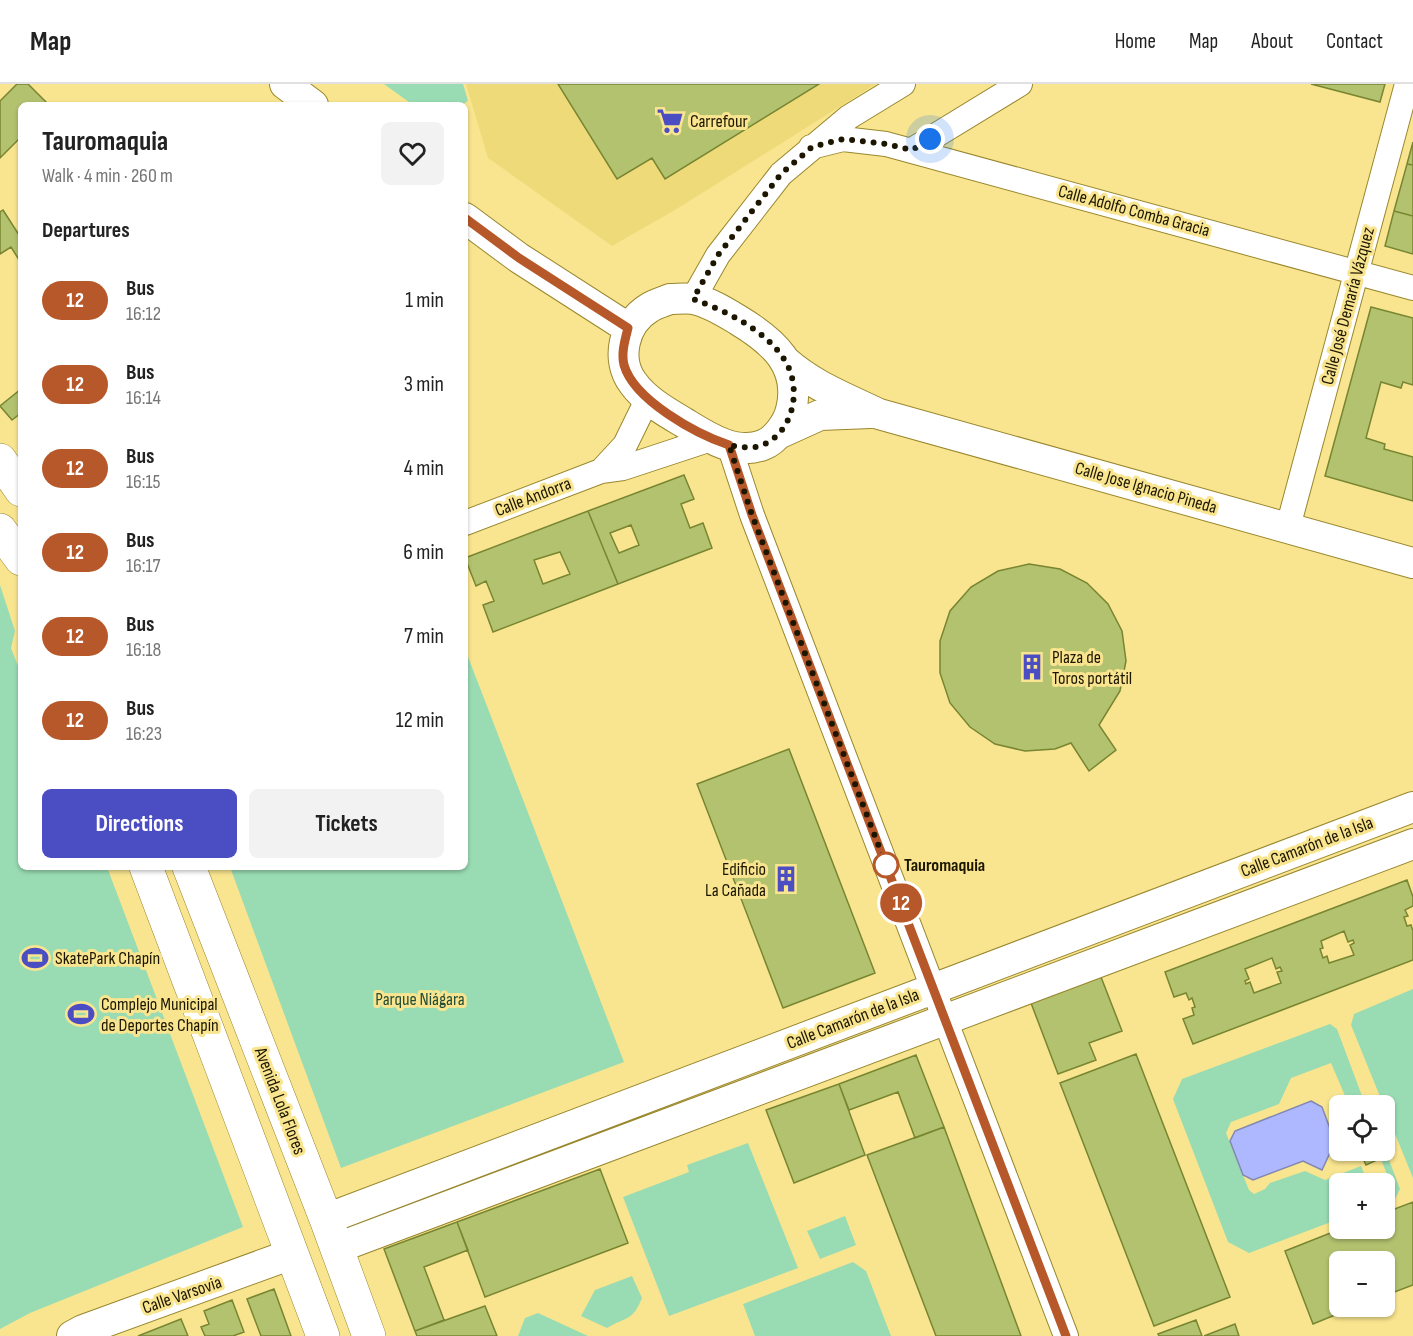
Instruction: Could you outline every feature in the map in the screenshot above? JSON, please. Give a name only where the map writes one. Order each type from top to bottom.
[{"type":"main road","points":[[0,460],[18,486]]},
{"type":"main road","points":[[0,530],[18,555]]},
{"type":"main road","points":[[147,870],[323,1336]]},
{"type":"main road","name":"Avenida Lola Flores","points":[[190,870],[332,1233],[369,1336]]},
{"type":"street","points":[[285,84],[309,102]]},
{"type":"street","name":"Calle Adolfo Comba Gracia","points":[[693,299],[718,255],[781,174],[849,117],[903,84]]},
{"type":"street","points":[[912,150],[1020,84]]},
{"type":"street","name":"Calle José Demaría Vázquez","points":[[1288,527],[1407,84]]},
{"type":"street","name":"Calle Adolfo Comba Gracia","points":[[812,147],[843,139],[886,144],[912,150],[1413,288]]},
{"type":"street","points":[[468,220],[519,258],[628,328]]},
{"type":"street","points":[[670,299],[693,299],[721,309],[754,330],[771,344],[785,361],[792,377],[794,397],[790,418],[778,434],[765,444],[749,449],[720,442],[648,398],[632,382],[624,363],[624,344],[628,328],[648,308],[670,299]]},
{"type":"street","name":"Calle Jose Ignacio Pineda","points":[[785,361],[821,388],[879,414],[1413,563]]},
{"type":"street","name":"Calle Andorra","points":[[601,471],[625,445],[648,398]]},
{"type":"street","name":"Calle Jose Ignacio Pineda","points":[[778,434],[820,416],[879,414]]},
{"type":"street","points":[[720,442],[752,515],[1066,1336]]},
{"type":"street","name":"Calle Andorra","points":[[468,522],[601,471],[623,468],[720,442]]},
{"type":"street","name":"Calle Camarón de la Isla","points":[[332,1233],[933,988],[1413,807]]},
{"type":"street","name":"Calle Camarón de la Isla","points":[[332,1233],[946,1020],[1413,844]]},
{"type":"street","name":"Calle Varsovia","points":[[72,1336],[292,1254]]},
{"type":"shaded area","points":[[466,84],[876,84],[675,210],[612,246],[488,158]]},
{"type":"green space","points":[[384,84],[463,84],[468,101],[466,102],[409,102]]},
{"type":"green space","name":"Complejo Municipal de Deportes Chapín","points":[[0,585],[15,631],[11,648],[18,666],[18,870],[108,870],[243,1227],[30,1313],[0,1329]]},
{"type":"green space","name":"Parque Niágara","points":[[468,657],[624,1062],[341,1168],[231,870],[468,870]]},
{"type":"green space","points":[[1413,989],[1413,1178],[1395,1134],[1395,1095],[1379,1095],[1351,1025],[1354,1014]]},
{"type":"green space","points":[[1330,1024],[1337,1029],[1362,1095],[1345,1095],[1331,1063],[1291,1078],[1279,1104],[1231,1122],[1226,1133],[1249,1190],[1254,1194],[1265,1189],[1270,1183],[1305,1171],[1325,1180],[1329,1178],[1329,1223],[1249,1253],[1228,1242],[1173,1099],[1182,1079]]},
{"type":"green space","points":[[748,1143],[798,1268],[669,1316],[623,1197],[689,1172],[687,1165]]},
{"type":"green space","points":[[1382,1161],[1390,1161],[1394,1173],[1386,1173]]},
{"type":"green space","points":[[1361,1166],[1364,1173],[1343,1173]]},
{"type":"green space","points":[[1395,1176],[1400,1189],[1395,1199]]},
{"type":"green space","points":[[845,1216],[856,1245],[820,1259],[807,1231]]},
{"type":"green space","points":[[853,1262],[866,1271],[891,1336],[755,1336],[743,1304]]},
{"type":"green space","points":[[632,1276],[642,1298],[632,1315],[607,1328],[581,1316],[595,1290]]},
{"type":"green space","points":[[538,1313],[588,1336],[518,1336],[525,1318]]},
{"type":"water","points":[[1311,1101],[1322,1107],[1329,1126],[1329,1155],[1322,1170],[1303,1161],[1253,1180],[1243,1175],[1230,1141],[1235,1131]]},
{"type":"building","points":[[17,84],[28,84],[46,102],[18,102],[18,140],[0,158],[0,101]]},
{"type":"building","name":"Carrefour","points":[[558,84],[819,84],[665,179],[652,158],[617,179]]},
{"type":"building","points":[[1311,84],[1385,84],[1380,102]]},
{"type":"building","points":[[1413,142],[1413,165],[1407,164]]},
{"type":"building","points":[[1407,164],[1413,165],[1413,216],[1394,211]]},
{"type":"building","points":[[3,210],[18,233],[18,258],[11,247],[0,254],[0,212]]},
{"type":"building","points":[[1394,211],[1413,216],[1413,254],[1385,246]]},
{"type":"building","points":[[1371,307],[1413,318],[1413,385],[1403,382],[1401,388],[1381,382],[1366,438],[1385,444],[1384,449],[1413,457],[1413,501],[1325,476]]},
{"type":"building","points":[[18,391],[18,415],[12,420],[0,406]]},
{"type":"building","points":[[684,475],[694,499],[681,504],[690,528],[703,523],[712,548],[618,584],[588,511]],"holes":[[[631,525],[639,545],[619,553],[610,533]]]},
{"type":"building","points":[[588,511],[618,584],[493,632],[483,605],[494,601],[486,581],[476,586],[468,566],[468,557]],"holes":[[[560,552],[570,574],[543,584],[534,560]]]},
{"type":"building","name":"Plaza de Toros portátil","points":[[1029,564],[1060,569],[1087,583],[1108,604],[1122,631],[1126,661],[1120,691],[1099,725],[1116,750],[1089,771],[1071,743],[1055,749],[1025,751],[995,744],[970,727],[950,703],[940,673],[940,641],[950,611],[971,587],[998,571]]},
{"type":"building","name":"Edificio La Cañada","points":[[789,749],[875,973],[783,1008],[697,784]]},
{"type":"building","points":[[1407,880],[1413,897],[1413,906],[1405,910],[1408,916],[1404,917],[1407,926],[1411,925],[1413,931],[1413,960],[1193,1044],[1183,1019],[1194,1015],[1192,1008],[1195,1007],[1192,998],[1189,1000],[1186,993],[1174,997],[1165,972]],"holes":[[[1344,931],[1348,942],[1353,940],[1354,943],[1350,945],[1354,955],[1329,963],[1327,956],[1323,958],[1320,949],[1323,948],[1321,941]],[[1272,958],[1276,969],[1280,967],[1282,971],[1277,972],[1281,983],[1254,993],[1250,982],[1246,984],[1245,981],[1249,979],[1245,969]]]},
{"type":"building","points":[[1101,977],[1122,1031],[1089,1043],[1096,1060],[1058,1074],[1031,1003]]},
{"type":"building","points":[[1136,1054],[1230,1297],[1154,1326],[1060,1083]]},
{"type":"building","points":[[916,1055],[944,1127],[915,1138],[898,1092],[849,1110],[839,1084]]},
{"type":"building","points":[[839,1084],[865,1155],[794,1183],[766,1110]]},
{"type":"building","points":[[944,1127],[1021,1336],[936,1336],[867,1155]]},
{"type":"building","points":[[600,1169],[628,1243],[485,1297],[457,1222]]},
{"type":"building","points":[[1413,1202],[1413,1285],[1395,1292],[1395,1251],[1329,1251],[1330,1317],[1313,1324],[1285,1251],[1329,1234],[1329,1239],[1395,1239],[1395,1209]]},
{"type":"building","points":[[457,1222],[468,1250],[424,1267],[444,1320],[415,1331],[384,1249]]},
{"type":"building","points":[[274,1289],[291,1336],[261,1336],[247,1299]]},
{"type":"building","points":[[232,1300],[244,1332],[233,1336],[205,1336],[201,1327],[209,1324],[204,1311]]},
{"type":"building","points":[[485,1306],[497,1336],[417,1336],[415,1331]]},
{"type":"building","points":[[181,1319],[188,1336],[138,1336]]},
{"type":"building","points":[[1196,1320],[1202,1336],[1159,1336],[1158,1334]]},
{"type":"building","points":[[1235,1324],[1239,1336],[1204,1336]]},
{"type":"bus line","name":"12","points":[[468,220],[519,258],[628,328],[624,344],[624,363],[632,382],[648,398],[673,416],[711,439],[729,445],[752,515],[1066,1336]]},
{"type":"place","name":"Carrefour","points":[[670,121]]},
{"type":"place","name":"Plaza de Toros portátil","points":[[1032,667]]},
{"type":"place","name":"Tauromaquia","points":[[886,865]]},
{"type":"place","name":"Edificio La Cañada","points":[[786,879]]},
{"type":"place","name":"SkatePark Chapín","points":[[35,958]]},
{"type":"place","name":"Complejo Municipal de Deportes Chapín","points":[[81,1014]]},
{"type":"route","points":[[886,865],[752,515],[729,445],[749,449],[765,444],[778,434],[790,418],[794,397],[792,377],[785,361],[771,344],[754,330],[721,309],[693,299],[718,255],[781,174],[812,147],[843,139],[886,144],[912,150],[930,139]]}]
